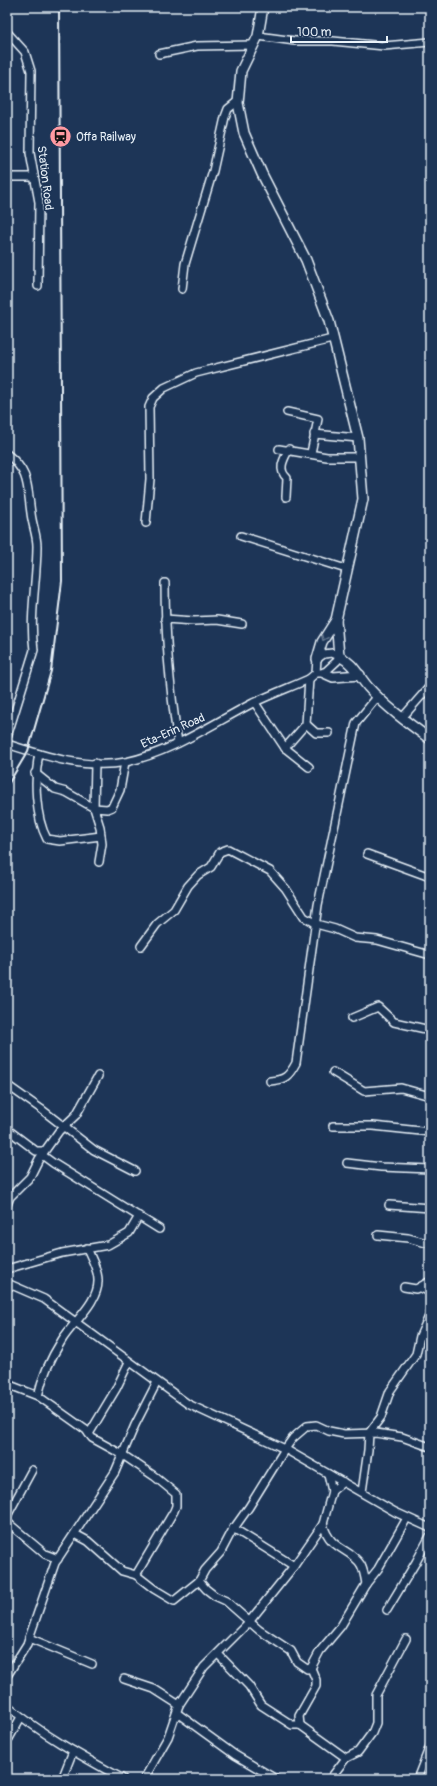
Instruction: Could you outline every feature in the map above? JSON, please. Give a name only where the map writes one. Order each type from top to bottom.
[{"type":"street","points":[[263,7],[258,36],[241,71],[238,101],[244,133],[262,174],[306,260],[329,321],[332,339],[358,438],[363,499],[346,569],[336,620],[339,656]]},
{"type":"street","name":"Station Road","points":[[7,32],[25,52],[31,71],[30,153],[34,177],[39,190],[38,286]]},
{"type":"street","points":[[258,36],[295,41],[333,41],[384,46],[430,42]]},
{"type":"street","points":[[159,54],[197,46],[253,45]]},
{"type":"street","points":[[182,289],[185,264],[213,171],[225,117],[228,109],[238,101]]},
{"type":"street","points":[[7,177],[34,177]]},
{"type":"street","points":[[146,523],[150,479],[149,407],[153,398],[164,388],[196,374],[332,339]]},
{"type":"street","points":[[287,412],[318,419],[311,453]]},
{"type":"street","points":[[314,434],[358,438]]},
{"type":"street","points":[[279,449],[289,449],[327,456],[359,457]]},
{"type":"street","points":[[286,497],[287,478],[282,471],[282,466],[289,449]]},
{"type":"street","points":[[7,454],[18,462],[28,482],[31,514],[37,545],[32,639],[34,650],[7,737]]},
{"type":"street","points":[[241,536],[346,569]]},
{"type":"street","points":[[165,583],[165,619],[169,688],[178,743]]},
{"type":"street","points":[[165,619],[194,621],[217,620],[242,624]]},
{"type":"street","points":[[336,620],[322,642],[317,659],[320,673],[333,677],[360,675]]},
{"type":"street","points":[[317,659],[328,653],[347,660],[378,696],[402,718],[430,738]]},
{"type":"street","name":"Eta-Erin Road","points":[[7,744],[64,760],[95,763],[125,762],[178,743],[255,703],[309,679],[335,664],[339,656]]},
{"type":"street","points":[[285,748],[306,724],[309,679]]},
{"type":"street","points":[[402,718],[430,686]]},
{"type":"street","points":[[270,1081],[280,1081],[289,1076],[296,1063],[318,905],[356,723],[378,696]]},
{"type":"street","points":[[255,703],[266,722],[285,748],[309,767]]},
{"type":"street","points":[[306,724],[316,733],[329,733]]},
{"type":"street","points":[[39,754],[35,773],[40,826],[47,839],[60,842],[101,836]]},
{"type":"street","points":[[35,773],[55,789],[66,792],[94,808],[107,809],[112,808],[120,790],[125,762]]},
{"type":"street","points":[[95,763],[94,808],[101,836],[99,862]]},
{"type":"street","points":[[141,946],[157,924],[174,910],[188,886],[198,875],[211,867],[220,852],[228,849],[270,871],[286,889],[304,917],[316,924],[335,929],[355,938],[376,940],[430,955]]},
{"type":"street","points":[[367,854],[430,877]]},
{"type":"street","points":[[352,1018],[378,1007],[394,1022],[430,1030]]},
{"type":"street","points":[[333,1072],[364,1091],[401,1088],[430,1096]]},
{"type":"street","points":[[7,1205],[10,1197],[30,1177],[43,1153],[63,1127],[76,1115],[98,1076]]},
{"type":"street","points":[[7,1085],[36,1104],[63,1127],[94,1150],[135,1171]]},
{"type":"street","points":[[333,1126],[373,1126],[430,1132]]},
{"type":"street","points":[[7,1129],[36,1151],[43,1153],[53,1163],[159,1229]]},
{"type":"street","points":[[347,1163],[381,1167],[430,1169]]},
{"type":"street","points":[[389,1205],[430,1208]]},
{"type":"street","points":[[7,1269],[62,1253],[108,1245],[129,1233],[139,1216]]},
{"type":"street","points":[[378,1234],[408,1238],[430,1244]]},
{"type":"street","points":[[38,1396],[51,1360],[76,1321],[89,1307],[99,1281],[87,1248]]},
{"type":"street","points":[[404,1287],[416,1289],[421,1288],[430,1281]]},
{"type":"street","points":[[7,1283],[44,1299],[188,1404],[285,1449],[407,1518],[430,1528]]},
{"type":"street","points":[[421,1288],[430,1292]]},
{"type":"street","points":[[362,1492],[369,1433],[381,1417],[390,1391],[416,1354],[420,1336],[430,1314]]},
{"type":"street","points":[[89,1434],[116,1389],[129,1362]]},
{"type":"street","points":[[7,1676],[17,1662],[29,1638],[50,1576],[58,1559],[115,1472],[135,1425],[157,1382]]},
{"type":"street","points":[[7,1384],[38,1396],[41,1400],[86,1430],[92,1438],[123,1455],[154,1476],[176,1494],[176,1506],[155,1546],[136,1575]]},
{"type":"street","points":[[75,1534],[88,1541],[122,1571],[136,1575],[154,1589],[174,1601],[199,1581],[205,1570],[221,1552],[233,1528],[249,1507],[285,1449],[300,1431],[311,1424],[336,1433],[369,1433],[402,1437],[430,1447]]},
{"type":"street","points":[[7,1516],[32,1470]]},
{"type":"street","points":[[144,1779],[168,1737],[178,1709],[204,1668],[233,1636],[249,1622],[273,1594],[323,1524],[332,1491],[328,1474]]},
{"type":"street","points":[[332,1491],[343,1482]]},
{"type":"street","points":[[311,1668],[320,1651],[341,1626],[366,1584],[378,1569],[407,1518]]},
{"type":"street","points":[[7,1522],[45,1554],[58,1559]]},
{"type":"street","points":[[323,1524],[325,1533],[331,1541],[360,1564],[366,1584]]},
{"type":"street","points":[[233,1528],[294,1566]]},
{"type":"street","points":[[387,1610],[430,1536]]},
{"type":"street","points":[[199,1581],[206,1589],[215,1596],[226,1601],[249,1622],[291,1651],[297,1662],[307,1668],[311,1668]]},
{"type":"street","points":[[29,1638],[92,1664]]},
{"type":"street","points":[[330,1779],[346,1758],[358,1752],[372,1733],[376,1722],[376,1695],[406,1639]]},
{"type":"street","points":[[218,1654],[249,1686],[261,1705],[288,1722],[300,1725],[346,1758]]},
{"type":"street","points":[[300,1725],[299,1716],[316,1686],[316,1680],[311,1668]]},
{"type":"street","points":[[124,1679],[154,1689],[235,1755],[276,1779]]},
{"type":"street","points":[[7,1705],[21,1717],[73,1751],[124,1779]]},
{"type":"street","points":[[7,1742],[21,1717]]},
{"type":"street","points":[[417,1779],[430,1746]]},
{"type":"street","points":[[62,1779],[73,1751]]},
{"type":"railway","points":[[7,786],[28,751],[51,671],[62,581],[59,7]]},
{"type":"place","name":"Offa Railway","points":[[60,137]]}]
